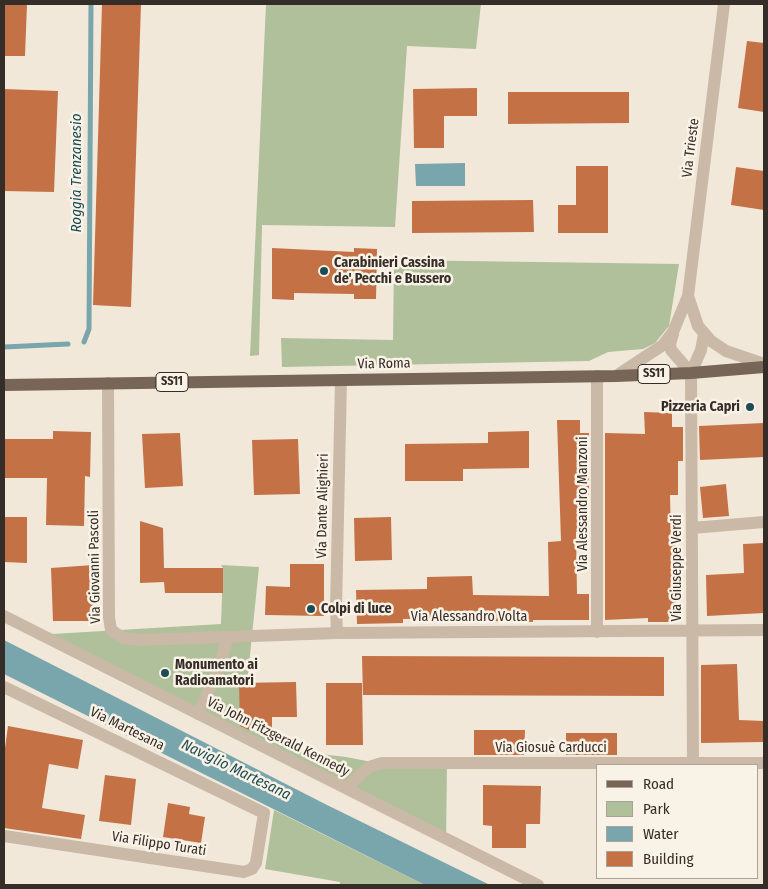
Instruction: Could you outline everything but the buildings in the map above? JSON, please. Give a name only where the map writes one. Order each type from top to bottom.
[{"type":"main road","name":"Via Roma","points":[[4,385],[616,376],[691,373],[764,366]]},
{"type":"street","name":"Via Trieste","points":[[691,373],[671,350],[670,344],[688,296],[724,4]]},
{"type":"street","name":"Via Trieste","points":[[688,296],[698,326],[704,334],[722,349],[764,366]]},
{"type":"street","name":"Via Trieste","points":[[616,376],[658,350],[673,332]]},
{"type":"street","points":[[691,373],[701,350],[704,334]]},
{"type":"street","name":"Via Giuseppe Verdi","points":[[691,373],[693,763]]},
{"type":"street","name":"Via Alessandro Manzoni","points":[[597,376],[597,632]]},
{"type":"street","name":"Via Dante Alighieri","points":[[337,633],[336,598],[341,380]]},
{"type":"street","name":"Via Giovanni Pascoli","points":[[108,383],[109,617],[111,630],[123,638],[133,640],[228,636]]},
{"type":"street","points":[[692,528],[764,522]]},
{"type":"street","name":"Via John Fitzgerald Kennedy","points":[[4,616],[538,885]]},
{"type":"street","name":"Via Alessandro Volta","points":[[228,636],[337,633],[764,630]]},
{"type":"street","points":[[198,714],[217,673],[228,636]]},
{"type":"street","name":"Via Martesana","points":[[4,687],[264,813]]},
{"type":"street","name":"Via Giosuè Carducci","points":[[346,788],[369,767],[382,764],[764,763]]},
{"type":"street","name":"Via Filippo Turati","points":[[4,836],[244,872],[252,869],[256,862],[264,813]]},
{"type":"green space","points":[[266,4],[481,4],[476,49],[407,46],[395,227],[262,225],[259,355],[250,356]]},
{"type":"green space","points":[[394,260],[679,264],[669,326],[655,343],[643,349],[608,352],[589,361],[282,367],[281,338],[393,340]]},
{"type":"green space","points":[[221,565],[259,567],[243,723],[295,751],[377,763],[447,763],[446,843],[35,635],[221,624],[223,568]]},
{"type":"green space","points":[[274,810],[425,885],[340,885],[340,882],[265,869]]},
{"type":"water","points":[[465,163],[465,186],[416,186],[415,164]]},
{"type":"water","name":"Naviglio Martesana","points":[[4,640],[325,804],[490,885],[425,885],[4,674]]},
{"type":"waterway","name":"Roggia Trenzanesio","points":[[84,342],[89,329],[91,4]]},
{"type":"waterway","name":"Roggia Trenzanesio","points":[[4,347],[68,344]]},
{"type":"place","name":"Carabinieri Cassina de' Pecchi e Bussero","points":[[324,271]]},
{"type":"place","name":"Pizzeria Capri","points":[[750,407]]},
{"type":"place","name":"Colpi di luce","points":[[311,609]]},
{"type":"place","name":"Monumento ai Radioamatori","points":[[165,673]]}]
